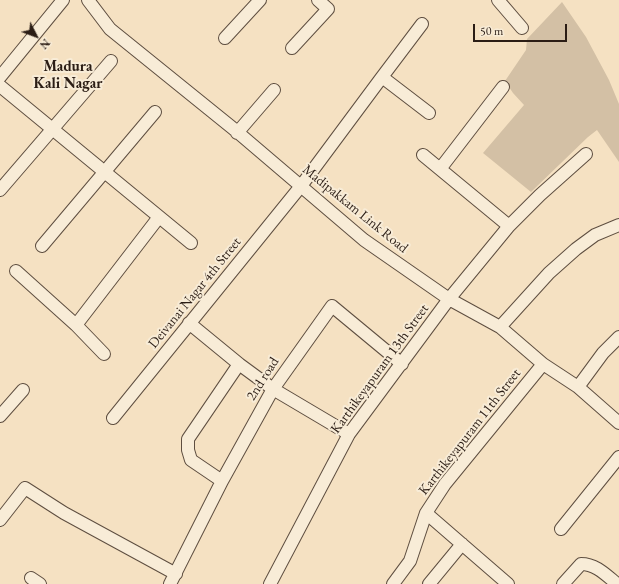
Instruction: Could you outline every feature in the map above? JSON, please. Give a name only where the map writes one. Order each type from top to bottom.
[{"type":"street","points":[[0,77],[63,0]]},
{"type":"street","name":"Madipakkam Link Road","points":[[88,0],[110,29],[238,133],[364,240],[449,299],[500,327],[543,364],[578,387],[619,423]]},
{"type":"street","points":[[225,38],[260,0]]},
{"type":"street","points":[[292,48],[328,9],[318,0]]},
{"type":"street","points":[[498,0],[522,28]]},
{"type":"street","name":"Deivanai Nagar 4th Street","points":[[113,418],[301,186],[422,24]]},
{"type":"street","points":[[0,190],[111,61]]},
{"type":"street","points":[[382,77],[429,113]]},
{"type":"street","points":[[0,86],[191,243]]},
{"type":"street","points":[[440,169],[503,88]]},
{"type":"street","points":[[238,133],[274,90]]},
{"type":"street","points":[[42,246],[156,112]]},
{"type":"street","name":"Karthikeyapuram 13th Street","points":[[270,584],[349,434],[449,299],[509,226],[540,194],[586,154]]},
{"type":"street","points":[[423,156],[509,226]]},
{"type":"street","points":[[76,325],[159,217]]},
{"type":"street","points":[[500,327],[549,273],[576,249],[595,235],[619,225]]},
{"type":"street","points":[[16,271],[76,325],[104,354]]},
{"type":"street","name":"2nd road","points":[[173,579],[222,481],[273,389],[332,306],[402,364]]},
{"type":"street","points":[[189,324],[273,389],[349,434]]},
{"type":"street","points":[[578,387],[603,353],[619,337]]},
{"type":"street","points":[[222,481],[191,460],[188,450],[188,439],[239,364]]},
{"type":"street","name":"Karthikeyapuram 11th Street","points":[[393,584],[410,561],[426,513],[445,484],[543,364]]},
{"type":"street","points":[[0,416],[23,390]]},
{"type":"street","points":[[561,530],[619,457]]},
{"type":"street","points":[[0,520],[25,488],[173,579]]},
{"type":"street","points":[[426,513],[508,584]]},
{"type":"street","points":[[429,584],[462,544]]},
{"type":"street","points":[[563,584],[581,564],[588,564],[599,569],[617,584]]},
{"type":"shaded area","points":[[562,2],[586,37],[609,80],[619,104],[619,162],[597,130],[531,192],[483,153],[524,105],[505,81],[526,50],[527,39]]},
{"type":"district","name":"Madura Kali Nagar","points":[[68,76]]}]
